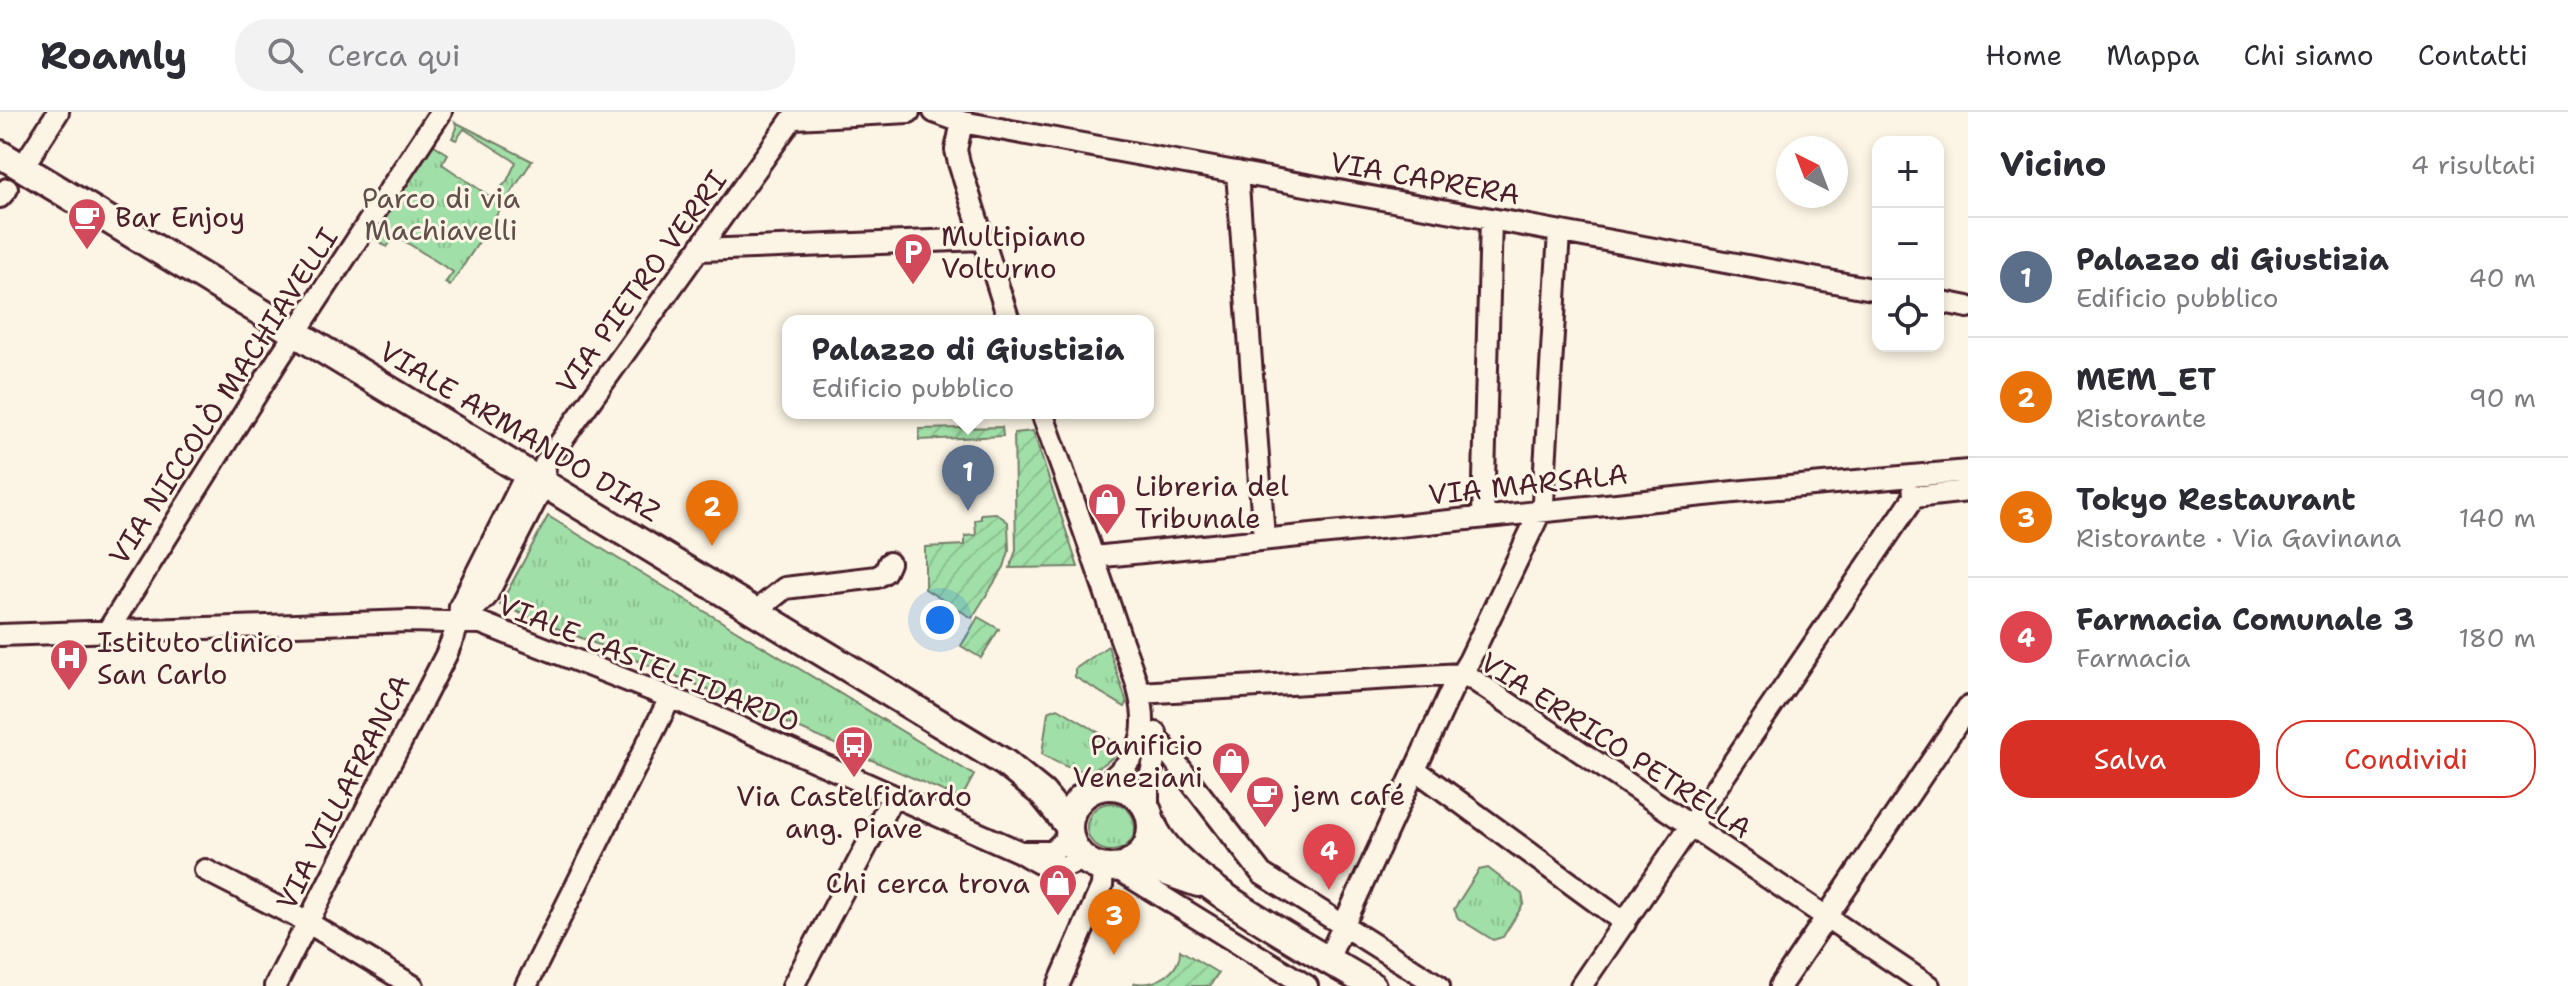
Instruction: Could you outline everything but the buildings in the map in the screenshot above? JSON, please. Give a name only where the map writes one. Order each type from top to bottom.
[{"type":"main road","name":"VIALE ARMANDO DIAZ","points":[[7,177],[296,332],[1005,763],[1038,789],[1069,830]]},
{"type":"main road","name":"VIALE ARMANDO DIAZ","points":[[1005,763],[1069,787],[1097,788]]},
{"type":"main road","points":[[1209,887],[1155,868],[1108,864],[1072,844],[1069,830],[1076,805],[1097,788],[1124,788],[1142,800],[1162,844],[1209,887],[1372,986]]},
{"type":"main road","points":[[1108,864],[1145,848],[1151,836],[1150,816]]},
{"type":"street","points":[[7,177],[58,112]]},
{"type":"street","name":"VIA NICCOLÒ MACHIAVELLI","points":[[107,632],[296,332],[441,112]]},
{"type":"street","points":[[796,115],[909,112]]},
{"type":"street","name":"VIA CAPRERA","points":[[934,112],[962,122],[1872,289]]},
{"type":"street","name":"VIA PIETRO VERRI","points":[[459,623],[486,597],[536,478],[545,464],[796,115]]},
{"type":"street","points":[[962,122],[957,156],[1007,315]]},
{"type":"street","points":[[1237,172],[1264,538]]},
{"type":"street","points":[[1483,516],[1491,219]]},
{"type":"street","points":[[1328,959],[1540,512],[1559,232]]},
{"type":"street","points":[[700,250],[982,239]]},
{"type":"street","points":[[1944,302],[1968,307]]},
{"type":"street","points":[[1044,419],[1139,693],[1152,718],[1157,747],[1148,787],[1150,816]]},
{"type":"street","name":"VIA MARSALA","points":[[1913,487],[1968,471]]},
{"type":"street","points":[[1581,986],[1913,487]]},
{"type":"street","name":"VIA MARSALA","points":[[1094,557],[1734,492],[1913,487],[1968,491]]},
{"type":"street","points":[[756,611],[785,588],[877,577],[885,572],[889,563]]},
{"type":"street","name":"VIALE CASTELFIDARDO","points":[[0,635],[410,621],[481,623],[670,698],[1052,868],[1108,864]]},
{"type":"street","name":"VIA VILLAFRANCA","points":[[275,986],[441,665],[459,623]]},
{"type":"street","name":"VIA ERRICO PETRELLA","points":[[1139,693],[1461,674],[1929,986]]},
{"type":"street","points":[[1097,788],[1129,761],[1140,742],[1139,693]]},
{"type":"street","points":[[526,986],[670,698]]},
{"type":"street","points":[[1780,986],[1968,707]]},
{"type":"street","points":[[1157,738],[1262,874],[1439,986]]},
{"type":"street","points":[[1416,770],[1625,923]]},
{"type":"street","points":[[793,986],[893,796]]},
{"type":"street","name":"VIALE CASTELFIDARDO","points":[[1018,851],[1052,852],[1069,830]]},
{"type":"street","points":[[1058,986],[1102,886],[1108,864],[1307,986]]},
{"type":"street","points":[[205,870],[307,922],[413,986]]},
{"type":"green space","name":"Parco di via Machiavelli","points":[[455,122],[532,161],[450,286],[445,283],[453,272],[395,235],[387,247],[371,236],[431,143],[448,154],[442,164],[492,198],[507,181],[516,162],[464,129],[456,140],[452,138],[457,128]]},
{"type":"green space","points":[[1002,427],[1003,436],[919,440],[919,429]]},
{"type":"green space","points":[[1033,431],[1078,567],[1010,568],[1016,550],[1014,433]]},
{"type":"green space","points":[[996,513],[1008,522],[1009,551],[1004,567],[972,618],[925,589],[925,547],[965,545],[965,536],[976,535],[975,520],[981,519],[981,514]]},
{"type":"green space","points":[[548,516],[974,775],[961,799],[727,697],[500,605]]},
{"type":"green space","points":[[978,617],[999,629],[981,658],[961,646]]},
{"type":"green space","points":[[1108,646],[1127,703],[1125,707],[1075,677],[1075,669]]},
{"type":"green space","points":[[1058,708],[1116,743],[1119,750],[1110,760],[1091,770],[1073,769],[1042,754],[1048,712]]},
{"type":"green space","points":[[1111,803],[1128,810],[1135,827],[1128,844],[1111,851],[1094,844],[1087,827],[1094,810]]},
{"type":"green space","points":[[1488,868],[1522,894],[1524,903],[1503,937],[1493,940],[1458,918],[1454,909],[1479,870]]},
{"type":"green space","points":[[1180,950],[1218,973],[1210,986],[1133,986],[1165,976],[1176,965]]},
{"type":"place","name":"Bar Enjoy","points":[[87,251]]},
{"type":"place","name":"Multipiano Volturno","points":[[913,286]]},
{"type":"place","name":"Palazzo di Giustizia","points":[[968,511]]},
{"type":"place","name":"Libreria del Tribunale","points":[[1107,536]]},
{"type":"place","name":"MEM_ET","points":[[712,546]]},
{"type":"place","name":"Istituto clinico San Carlo","points":[[69,692]]},
{"type":"place","name":"Via Castelfidardo ang. Piave","points":[[854,779]]},
{"type":"place","name":"Panificio Veneziani","points":[[1231,795]]},
{"type":"place","name":"jem café","points":[[1265,829]]},
{"type":"place","name":"Farmacia Comunale 3","points":[[1329,890]]},
{"type":"place","name":"Chi cerca trova","points":[[1058,917]]},
{"type":"place","name":"Tokyo Restaurant","points":[[1114,955]]}]
